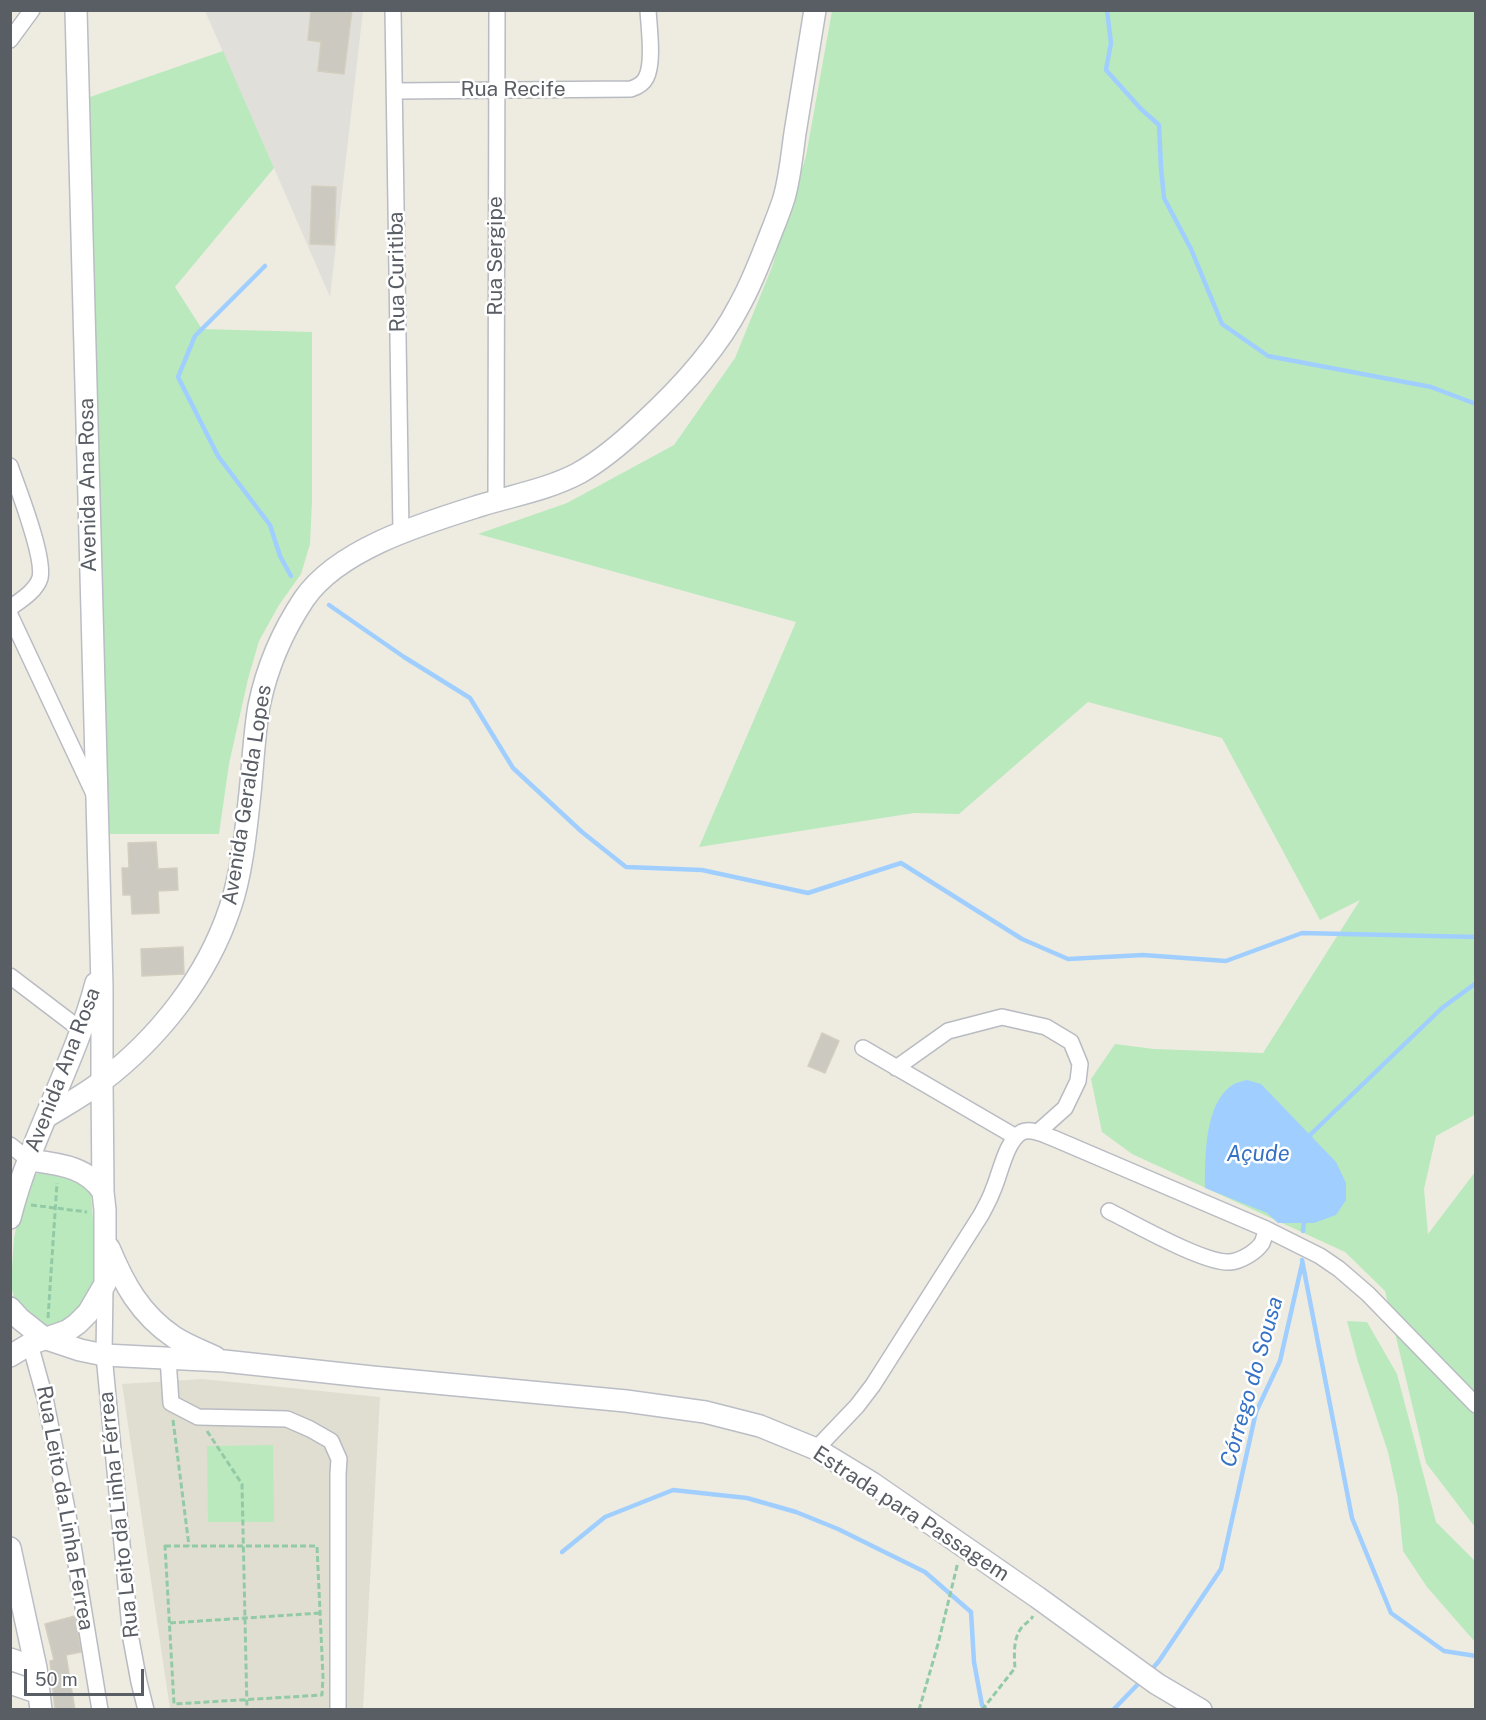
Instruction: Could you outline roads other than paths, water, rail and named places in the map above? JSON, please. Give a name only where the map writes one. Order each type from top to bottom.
[{"type":"main road","name":"Avenida Ana Rosa","points":[[76,10],[102,959],[105,1284]]},
{"type":"main road","name":"Avenida Geralda Lopes","points":[[46,1117],[102,1082],[140,1048],[167,1020],[198,975],[217,942],[231,905],[241,860],[260,706],[269,668],[283,632],[307,595],[330,573],[363,550],[401,532],[549,486],[577,474],[625,440],[655,413],[683,384],[718,340],[738,308],[756,271],[784,197],[815,10]]},
{"type":"main road","name":"Avenida Ana Rosa","points":[[12,1210],[25,1169],[81,1030],[102,959]]},
{"type":"main road","points":[[25,1169],[66,1165],[94,1180],[103,1192]]},
{"type":"main road","points":[[105,1240],[130,1293],[149,1316],[174,1337],[224,1361]]},
{"type":"main road","points":[[10,1356],[37,1341],[67,1331],[77,1324],[88,1313],[105,1284]]},
{"type":"main road","name":"Estrada para Passagem","points":[[10,1308],[37,1341],[104,1355],[224,1361],[626,1401],[705,1412],[760,1426],[816,1449],[872,1483],[1037,1597],[1157,1684],[1201,1710]]},
{"type":"main road","points":[[10,1548],[36,1668],[40,1701]]},
{"type":"main road","points":[[12,1665],[36,1668]]},
{"type":"main road","points":[[10,1683],[40,1701]]},
{"type":"street","points":[[10,40],[32,10]]},
{"type":"street","name":"Rua Curitiba","points":[[393,10],[401,532]]},
{"type":"street","name":"Rua Sergipe","points":[[496,501],[497,10]]},
{"type":"street","name":"Rua Recife","points":[[395,91],[631,89],[642,84],[649,69],[648,10]]},
{"type":"street","points":[[10,466],[32,532],[40,567],[39,579],[34,589],[10,608]]},
{"type":"street","points":[[10,615],[96,798]]},
{"type":"street","points":[[10,976],[81,1030]]},
{"type":"street","points":[[896,1068],[948,1031],[1002,1017],[1046,1028],[1071,1042],[1080,1064],[1078,1081],[1065,1108],[1038,1132]]},
{"type":"street","points":[[863,1048],[1016,1137]]},
{"type":"street","points":[[816,1449],[857,1406],[873,1385],[981,1215],[1008,1149],[1016,1137],[1028,1131],[1038,1132],[1266,1229],[1313,1252],[1339,1269],[1368,1294],[1476,1405]]},
{"type":"street","points":[[10,1145],[25,1169]]},
{"type":"street","points":[[1109,1211],[1197,1254],[1231,1262],[1255,1250],[1262,1242],[1266,1229]]},
{"type":"street","name":"Rua Leito da Linha Férrea","points":[[105,1284],[104,1355],[131,1639],[146,1710]]},
{"type":"street","name":"Rua Leito da Linha Ferrea","points":[[37,1341],[100,1710]]},
{"type":"street","points":[[168,1358],[171,1403],[198,1417],[287,1419],[331,1441],[339,1460],[338,1710]]},
{"type":"water","name":"Açude","points":[[1247,1080],[1261,1084],[1336,1162],[1346,1183],[1346,1200],[1336,1215],[1314,1223],[1278,1223],[1267,1213],[1205,1188],[1208,1132],[1217,1103],[1224,1092],[1234,1084]]},
{"type":"waterway","points":[[1107,10],[1111,43],[1106,70],[1141,109],[1159,125],[1164,198],[1191,249],[1222,324],[1268,356],[1431,387],[1476,404]]},
{"type":"waterway","points":[[265,266],[195,336],[178,377],[218,456],[270,525],[280,556],[291,576]]},
{"type":"waterway","points":[[329,605],[404,657],[470,698],[513,768],[582,832],[626,867],[702,870],[808,893],[901,863],[1022,939],[1068,959],[1143,955],[1226,961],[1302,933],[1476,937]]},
{"type":"waterway","name":"Córrego do Sousa","points":[[1310,1139],[1310,1135],[1442,1008],[1476,983]]},
{"type":"waterway","name":"Córrego do Sousa","points":[[1303,1231],[1304,1219]]},
{"type":"waterway","points":[[1302,1260],[1352,1518],[1391,1613],[1444,1651],[1476,1656]]},
{"type":"waterway","name":"Córrego do Sousa","points":[[1152,1669],[1221,1569],[1256,1412],[1280,1361],[1302,1264]]},
{"type":"waterway","points":[[562,1552],[605,1517],[673,1490],[747,1498],[796,1512],[838,1529],[925,1572],[971,1612],[974,1662],[982,1705],[986,1710]]},
{"type":"waterway","name":"Córrego do Sousa","points":[[1113,1710],[1142,1680]]}]
